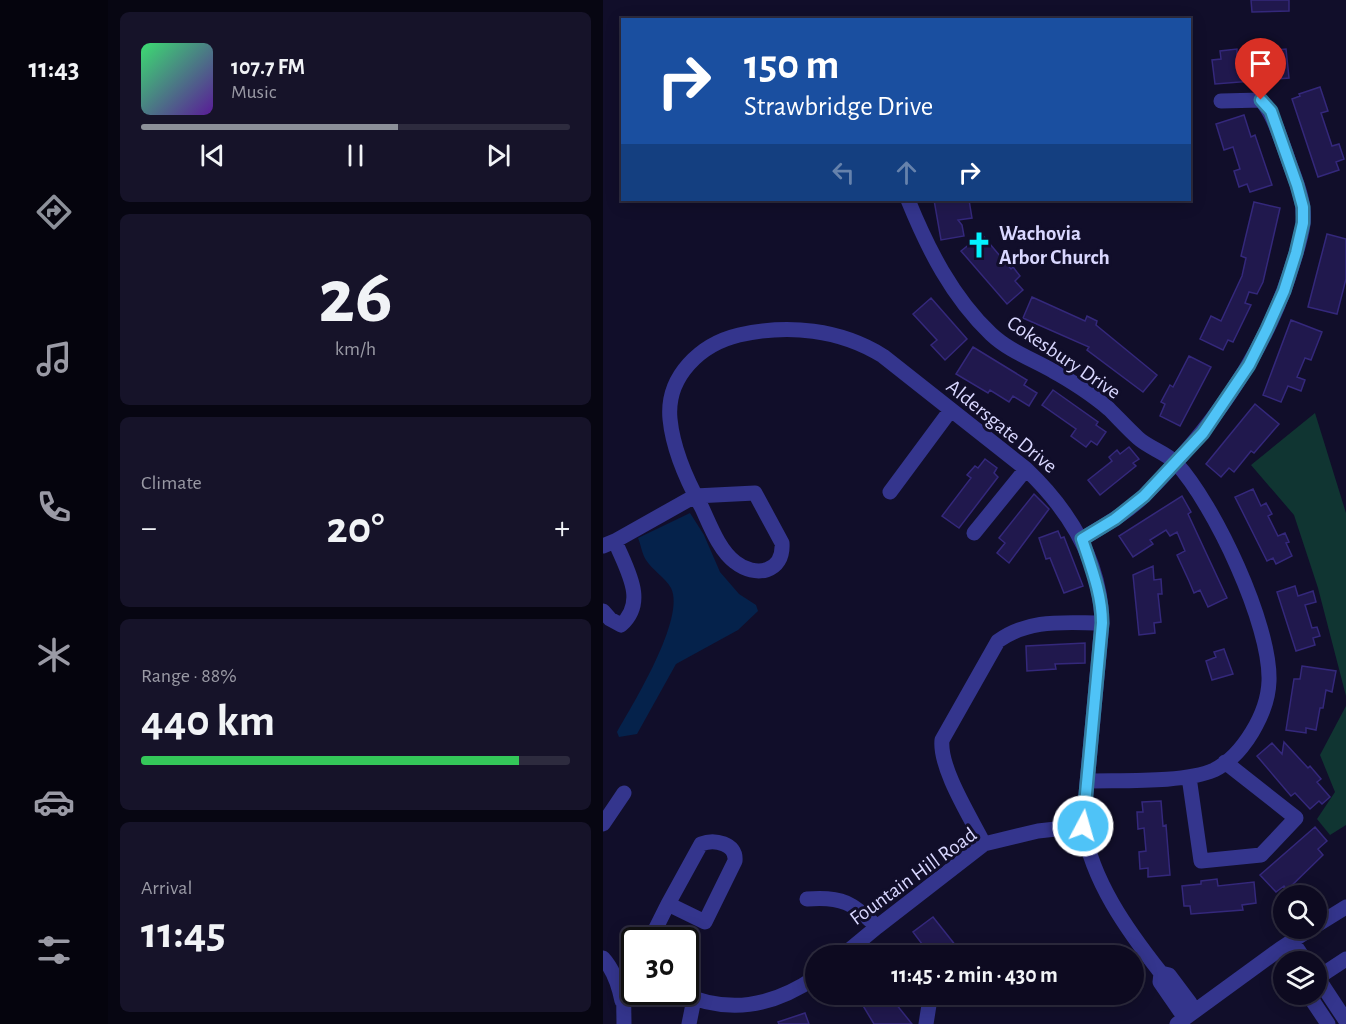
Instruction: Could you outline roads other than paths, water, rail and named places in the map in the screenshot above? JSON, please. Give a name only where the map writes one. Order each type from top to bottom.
[{"type":"street","points":[[1082,539],[1115,519],[1144,496],[1203,433],[1249,365],[1284,291],[1303,223],[1303,207],[1297,185],[1271,111],[1261,100],[1221,101]]},
{"type":"street","name":"Cokesbury Drive","points":[[908,201],[938,264],[957,297],[992,335],[1023,357],[1053,371],[1106,407],[1139,440],[1175,462],[1207,507],[1233,555],[1256,616],[1268,662],[1269,684],[1257,723],[1247,742],[1236,755],[1214,770],[1189,777],[1087,781]]},
{"type":"street","name":"Aldersgate Drive","points":[[695,496],[755,493],[782,543],[782,552],[778,561],[771,568],[753,571],[735,563],[720,542],[695,496],[674,442],[670,407],[681,374],[701,352],[715,343],[737,336],[783,329],[835,335],[868,347],[883,356],[1026,469],[1048,490],[1082,539],[1102,609],[1083,826],[1086,845],[1118,912],[1161,974],[1160,982],[1180,1011],[1190,1014]]},
{"type":"street","points":[[890,492],[950,411]]},
{"type":"street","points":[[974,533],[1026,469]]},
{"type":"street","points":[[603,611],[621,626],[629,618],[635,600],[633,586],[609,544],[695,496]]},
{"type":"street","points":[[984,844],[946,768],[940,752],[942,740],[998,641],[1009,633],[1044,623],[1102,623]]},
{"type":"street","points":[[1189,777],[1201,861],[1260,855],[1296,818],[1225,762]]},
{"type":"street","points":[[603,824],[624,793]]},
{"type":"street","name":"Fountain Hill Road","points":[[855,945],[984,844],[1038,831],[1083,826]]},
{"type":"street","points":[[656,927],[667,904],[701,844],[720,842],[734,852],[735,861],[705,922],[667,904]]},
{"type":"street","points":[[807,899],[822,898],[851,903],[877,927]]},
{"type":"street","points":[[1327,919],[1346,907]]},
{"type":"street","points":[[1285,951],[1295,939]]},
{"type":"street","points":[[1292,941],[1299,951]]},
{"type":"street","points":[[603,949],[621,959]]},
{"type":"street","points":[[603,958],[608,963],[620,990],[624,1017]]},
{"type":"street","points":[[1327,971],[1346,959]]},
{"type":"street","points":[[1177,1024],[1273,961]]},
{"type":"street","points":[[699,1000],[727,1004],[762,1004],[805,984]]},
{"type":"street","points":[[1327,993],[1346,1021]]},
{"type":"street","points":[[689,1024],[692,1005]]},
{"type":"street","points":[[926,1024],[929,1005]]},
{"type":"street","points":[[1315,1005],[1328,1024]]},
{"type":"water","points":[[690,513],[704,535],[720,572],[739,594],[756,605],[758,611],[738,630],[676,664],[637,734],[619,737],[617,732],[656,661],[665,639],[674,602],[671,588],[646,560],[638,538]]},
{"type":"place","name":"Wachovia Arbor Church","points":[[979,245]]}]
